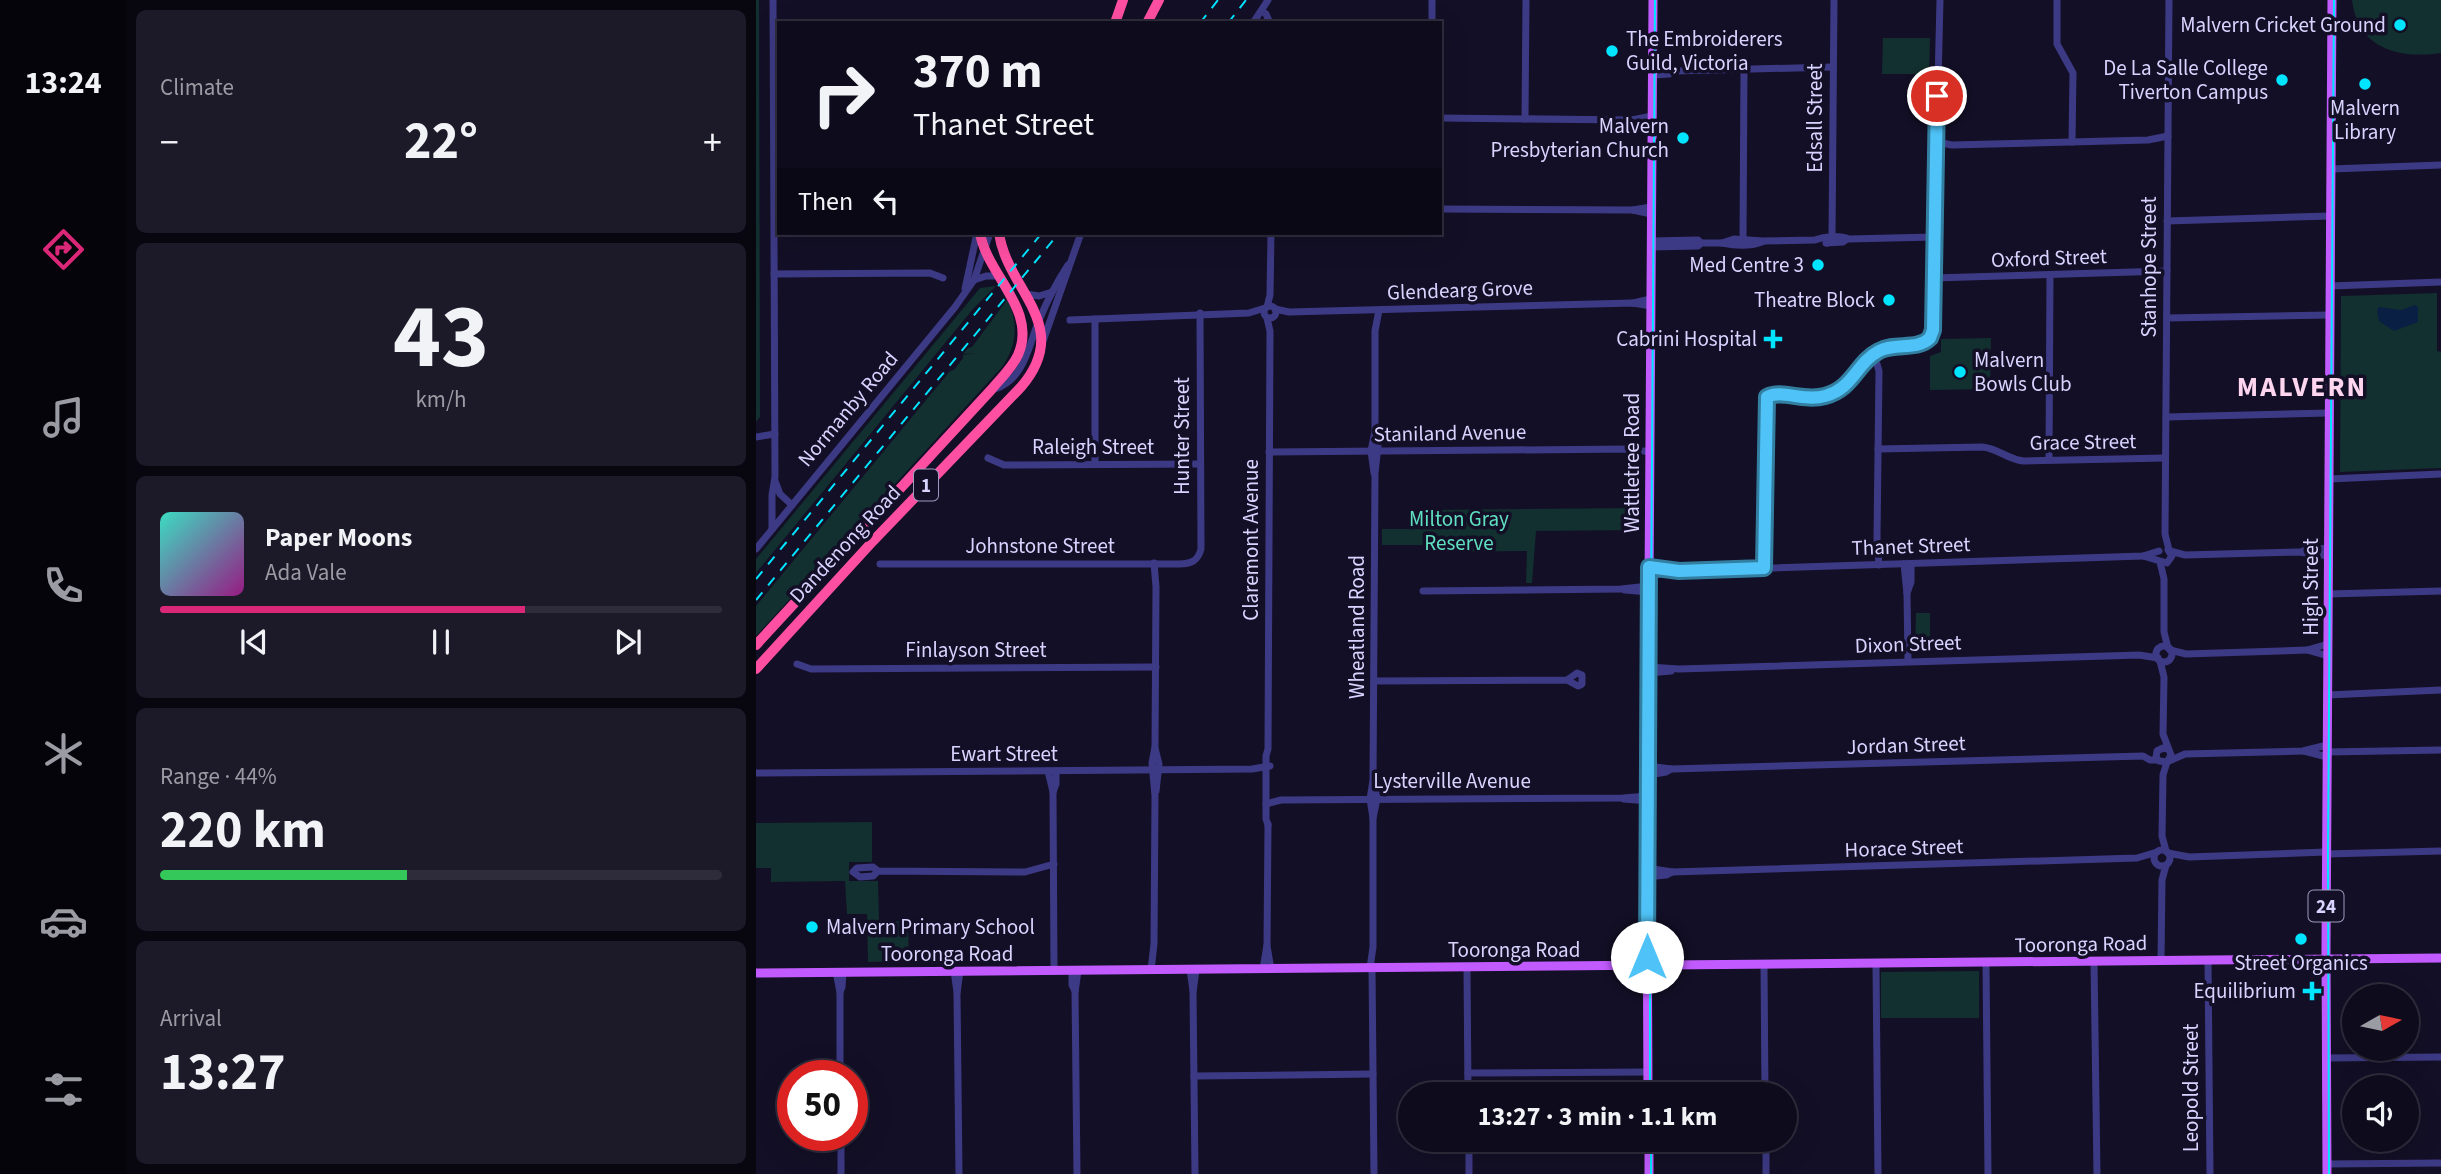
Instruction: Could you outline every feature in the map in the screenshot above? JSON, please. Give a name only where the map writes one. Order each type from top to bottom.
[{"type":"highway","points":[[1116,21],[1123,0]]},
{"type":"highway","points":[[1148,21],[1159,0]]},
{"type":"highway","name":"Dandenong Road","points":[[756,645],[991,390],[1016,359],[1022,323],[980,235]]},
{"type":"highway","name":"Dandenong Road","points":[[756,669],[865,549],[1021,387],[1033,370],[1038,358],[1041,336],[1039,320],[1004,256],[999,235]]},
{"type":"main road","name":"Wattletree Road","points":[[1648,1082],[1653,0]]},
{"type":"main road","name":"High Street","points":[[2327,1169],[2326,853],[2332,0]]},
{"type":"main road","name":"Tooronga Road","points":[[756,973],[2441,958]]},
{"type":"main road","points":[[1649,1152],[1649,1174]]},
{"type":"street","points":[[772,529],[772,495],[775,481],[776,177],[773,0]]},
{"type":"street","points":[[1257,17],[1268,0]]},
{"type":"street","points":[[1257,17],[1274,0]]},
{"type":"street","points":[[1432,0],[1432,21]]},
{"type":"street","points":[[1525,0],[1525,119]]},
{"type":"street","name":"Edsall Street","points":[[1830,240],[1834,0]]},
{"type":"street","points":[[1764,568],[1765,402],[1770,395],[1779,393],[1808,399],[1832,394],[1847,386],[1871,356],[1884,348],[1918,345],[1928,341],[1933,330],[1940,0]]},
{"type":"street","points":[[2057,0],[2057,44],[2073,76],[2072,142]]},
{"type":"street","name":"Stanhope Street","points":[[2164,551],[2169,0]]},
{"type":"street","points":[[1653,71],[1669,74],[1675,71],[1833,67]]},
{"type":"street","points":[[1743,239],[1744,69]]},
{"type":"street","points":[[1442,118],[1652,120]]},
{"type":"street","points":[[1936,146],[2168,140]]},
{"type":"street","points":[[2331,169],[2441,165]]},
{"type":"street","points":[[1442,209],[1651,210]]},
{"type":"street","points":[[2167,222],[2330,216]]},
{"type":"street","name":"Normanby Road","points":[[965,290],[979,235]]},
{"type":"street","name":"Normanby Road","points":[[756,548],[948,315],[974,280],[989,235]]},
{"type":"street","points":[[1038,358],[1080,235]]},
{"type":"street","points":[[1271,235],[1271,313]]},
{"type":"street","points":[[1651,244],[1698,246],[1701,243],[1743,239],[1763,241],[1830,240],[1843,237],[1934,237]]},
{"type":"street","points":[[1722,243],[1733,246],[1754,245],[1763,241]]},
{"type":"street","points":[[991,390],[1008,383],[1018,372],[1052,292],[1068,265]]},
{"type":"street","name":"Oxford Street","points":[[1934,278],[2167,271]]},
{"type":"street","points":[[774,274],[930,273],[943,278]]},
{"type":"street","points":[[2049,460],[2050,275]]},
{"type":"street","points":[[974,280],[998,276]]},
{"type":"street","points":[[2330,286],[2441,282]]},
{"type":"street","points":[[1026,294],[1041,296],[1052,292]]},
{"type":"street","name":"Glendearg Grove","points":[[1070,320],[1200,313],[1651,302]]},
{"type":"street","name":"Wheatland Road","points":[[1374,1174],[1375,310]]},
{"type":"street","name":"Hunter Street","points":[[1197,559],[1200,550],[1200,313]]},
{"type":"street","name":"Claremont Avenue","points":[[1267,969],[1271,313]]},
{"type":"street","points":[[2167,318],[2330,314]]},
{"type":"street","points":[[1095,319],[1095,464]]},
{"type":"street","points":[[1871,356],[1878,368],[1877,565]]},
{"type":"street","points":[[1864,364],[1878,380]]},
{"type":"street","points":[[2166,417],[2329,413]]},
{"type":"street","points":[[756,437],[775,434]]},
{"type":"street","name":"Grace Street","points":[[1878,449],[1982,447],[2017,460],[2165,458]]},
{"type":"street","name":"Staniland Avenue","points":[[1269,452],[1650,449]]},
{"type":"street","name":"Raleigh Street","points":[[988,458],[1004,465],[1200,464]]},
{"type":"street","points":[[2329,479],[2441,474]]},
{"type":"street","points":[[775,481],[780,494],[792,505]]},
{"type":"street","points":[[2162,852],[2164,562],[2157,556],[2164,551],[2185,555],[2328,552]]},
{"type":"street","points":[[2164,551],[2172,556],[2164,562]]},
{"type":"street","name":"Thanet Street","points":[[1649,571],[2143,556],[2164,551]]},
{"type":"street","points":[[2164,562],[2185,555]]},
{"type":"street","name":"Thanet Street","points":[[2143,556],[2164,562]]},
{"type":"street","name":"Johnstone Street","points":[[880,564],[1186,564],[1197,559]]},
{"type":"street","points":[[1154,970],[1156,562]]},
{"type":"street","points":[[1907,564],[1908,662]]},
{"type":"street","points":[[1423,591],[1649,589]]},
{"type":"street","points":[[2328,594],[2441,591]]},
{"type":"street","name":"Dixon Street","points":[[1648,670],[2307,650],[2328,644]]},
{"type":"street","name":"Dixon Street","points":[[2307,650],[2328,656]]},
{"type":"street","name":"Finlayson Street","points":[[797,664],[811,669],[1156,667]]},
{"type":"street","points":[[1374,681],[1567,680]]},
{"type":"street","points":[[2327,695],[2441,690]]},
{"type":"street","points":[[2161,757],[2171,755],[2163,734]]},
{"type":"street","points":[[2168,749],[2185,754]]},
{"type":"street","points":[[2161,757],[2303,751],[2441,750]]},
{"type":"street","name":"Jordan Street","points":[[1648,770],[1666,772],[1671,769],[2161,757]]},
{"type":"street","name":"Ewart Street","points":[[756,773],[1268,770]]},
{"type":"street","points":[[1052,771],[1054,971]]},
{"type":"street","name":"Lysterville Avenue","points":[[1268,799],[1648,798]]},
{"type":"street","name":"Horace Street","points":[[1647,872],[1666,875],[1672,872],[2137,858],[2162,852],[2186,857],[2441,851]]},
{"type":"street","points":[[2162,852],[2154,858],[2162,864]]},
{"type":"street","points":[[2162,852],[2170,858],[2162,864]]},
{"type":"street","name":"Horace Street","points":[[2137,858],[2162,864],[2186,857]]},
{"type":"street","points":[[2161,961],[2162,864]]},
{"type":"street","points":[[878,871],[1025,872],[1054,869]]},
{"type":"street","name":"Leopold Street","points":[[2208,960],[2210,1174]]},
{"type":"street","points":[[2095,962],[2096,1174]]},
{"type":"street","points":[[1986,963],[1988,1174]]},
{"type":"street","points":[[1877,964],[1878,1174]]},
{"type":"street","points":[[1764,965],[1765,1082]]},
{"type":"street","points":[[1467,968],[1468,1082]]},
{"type":"street","points":[[1193,970],[1190,982],[1193,992],[1195,1174]]},
{"type":"street","points":[[957,971],[959,1174]]},
{"type":"street","points":[[1075,971],[1072,985],[1075,992],[1077,1174]]},
{"type":"street","points":[[839,972],[837,988],[840,992],[841,1060]]},
{"type":"street","points":[[2327,1058],[2441,1058]]},
{"type":"street","points":[[1468,1073],[1648,1072]]},
{"type":"street","points":[[1194,1076],[1373,1074]]},
{"type":"street","points":[[841,1151],[841,1174]]},
{"type":"street","points":[[1469,1152],[1469,1174]]},
{"type":"street","points":[[1766,1152],[1766,1174]]},
{"type":"street","points":[[2327,1169],[2441,1163]]},
{"type":"green space","points":[[756,0],[759,0],[760,417],[756,422]]},
{"type":"green space","name":"Malvern Cricket Ground","points":[[2352,0],[2441,0],[2441,53],[2396,52],[2371,40],[2362,30]]},
{"type":"green space","points":[[1883,38],[1930,38],[1929,74],[1882,74]]},
{"type":"green space","points":[[996,286],[973,309],[756,573],[756,559],[980,288]]},
{"type":"green space","points":[[2437,293],[2437,351],[2441,352],[2441,468],[2340,472],[2341,296]]},
{"type":"green space","points":[[1007,300],[1015,334],[1011,351],[1002,367],[756,636],[756,606],[950,371],[954,370],[963,355],[976,353],[963,354],[972,347]]},
{"type":"green space","name":"Malvern Bowls Club","points":[[1991,338],[1990,389],[1930,390],[1930,356],[1941,352],[1941,339]]},
{"type":"green space","name":"Milton Gray Reserve","points":[[1639,508],[1638,530],[1536,531],[1532,583],[1526,583],[1527,551],[1424,552],[1424,545],[1382,545],[1382,529],[1425,529],[1425,510]]},
{"type":"green space","points":[[1916,613],[1930,613],[1930,651],[1915,652]]},
{"type":"green space","points":[[872,822],[872,862],[849,862],[849,881],[878,881],[879,921],[908,921],[909,961],[868,962],[867,914],[847,914],[845,881],[771,882],[771,868],[756,868],[756,823]]},
{"type":"green space","points":[[1979,971],[1979,1018],[1881,1018],[1881,972]]},
{"type":"water","points":[[2415,305],[2418,307],[2418,322],[2394,331],[2379,321],[2379,307],[2401,310]]},
{"type":"tram line","points":[[1650,1082],[1655,0]]},
{"type":"tram line","points":[[2329,1174],[2328,854],[2334,0]]},
{"type":"tram line","points":[[1651,1152],[1651,1174]]},
{"type":"railway","points":[[1202,21],[1218,0]]},
{"type":"railway","points":[[1230,21],[1246,0]]},
{"type":"railway","points":[[756,579],[1040,235]]},
{"type":"railway","points":[[756,600],[1057,235]]},
{"type":"place","name":"Malvern Cricket Ground","points":[[2400,25]]},
{"type":"place","name":"The Embroiderers Guild, Victoria","points":[[1612,51]]},
{"type":"place","name":"De La Salle College Tiverton Campus","points":[[2282,80]]},
{"type":"place","name":"Malvern Library","points":[[2365,84]]},
{"type":"place","name":"Malvern Presbyterian Church","points":[[1683,138]]},
{"type":"place","name":"Med Centre 3","points":[[1818,265]]},
{"type":"place","name":"Theatre Block","points":[[1889,300]]},
{"type":"place","name":"Cabrini Hospital","points":[[1773,339]]},
{"type":"place","name":"Malvern Bowls Club","points":[[1960,372]]},
{"type":"place","name":"Malvern Primary School","points":[[812,927]]},
{"type":"place","name":"Street Organics","points":[[2301,939]]},
{"type":"place","name":"Equilibrium","points":[[2312,991]]},
{"type":"district","name":"MALVERN","points":[[2302,386]]},
{"type":"route","points":[[1647,957],[1649,567],[1679,571],[1764,568],[1767,397],[1779,393],[1808,399],[1832,394],[1847,386],[1867,360],[1878,351],[1894,346],[1922,344],[1930,338],[1933,330],[1937,96]]}]
